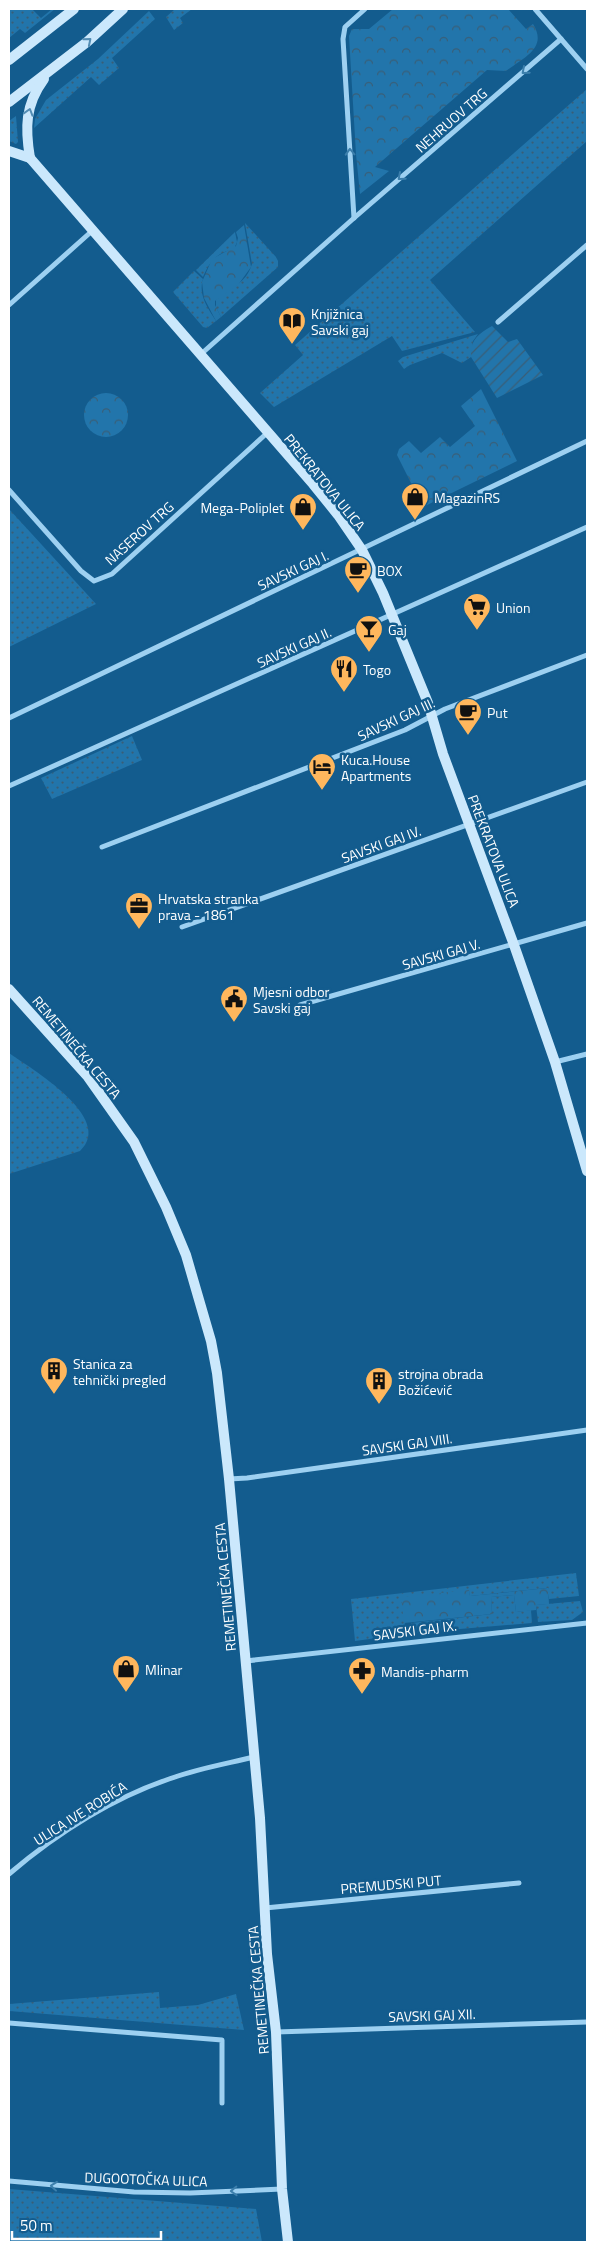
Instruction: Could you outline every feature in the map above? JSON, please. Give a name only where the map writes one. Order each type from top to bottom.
[{"type":"main road","points":[[9,60],[74,9]]},
{"type":"main road","points":[[9,102],[50,71],[123,9]]},
{"type":"main road","points":[[9,151],[30,158],[26,120],[33,97],[50,71]]},
{"type":"main road","name":"PREKRATOVA ULICA","points":[[30,158],[318,490],[362,550],[393,616],[428,703],[469,824],[556,1062],[587,1171]]},
{"type":"main road","name":"REMETINEČKA CESTA","points":[[9,989],[60,1043],[101,1092],[134,1142],[166,1207],[186,1255],[218,1372],[260,1818],[264,1908],[276,2032],[282,2189],[288,2242]]},
{"type":"street","points":[[354,218],[343,39],[345,27],[365,9]]},
{"type":"street","points":[[535,9],[587,69]]},
{"type":"street","name":"NEHRUOV TRG","points":[[200,355],[354,218],[561,39]]},
{"type":"street","points":[[9,305],[92,231]]},
{"type":"street","points":[[498,322],[587,245]]},
{"type":"street","name":"NASEROV TRG","points":[[9,490],[81,571],[94,581],[112,574],[267,432]]},
{"type":"street","name":"SAVSKI GAJ I.","points":[[9,718],[587,441]]},
{"type":"street","name":"SAVSKI GAJ II.","points":[[9,786],[393,616],[587,527]]},
{"type":"street","name":"SAVSKI GAJ III.","points":[[102,847],[396,734],[445,709],[587,655]]},
{"type":"street","name":"SAVSKI GAJ IV.","points":[[182,927],[587,782]]},
{"type":"street","name":"SAVSKI GAJ V.","points":[[300,1005],[587,923]]},
{"type":"street","points":[[556,1062],[587,1054]]},
{"type":"street","name":"SAVSKI GAJ VIII.","points":[[229,1479],[587,1430]]},
{"type":"street","name":"SAVSKI GAJ IX.","points":[[246,1661],[587,1623]]},
{"type":"street","name":"ULICA IVE ROBIĆA","points":[[9,1874],[55,1840],[104,1808],[137,1791],[197,1770],[254,1757]]},
{"type":"street","name":"PREMUDSKI PUT","points":[[264,1908],[519,1883]]},
{"type":"street","name":"SAVSKI GAJ XII.","points":[[276,2032],[587,2022]]},
{"type":"street","points":[[9,2024],[222,2040],[222,2103]]},
{"type":"street","name":"DUGOOTOČKA ULICA","points":[[9,2181],[134,2192],[190,2193],[282,2189]]},
{"type":"green space","points":[[9,9],[32,9],[41,18],[52,9],[55,9],[25,33],[20,29],[9,38]]},
{"type":"green space","points":[[175,9],[192,9],[180,18],[183,23],[174,30],[166,17]]},
{"type":"green space","points":[[393,9],[508,9],[526,29],[533,24],[538,40],[532,51],[506,71],[487,70],[375,167],[389,171],[360,194],[349,36],[352,29],[369,29]]},
{"type":"green space","points":[[149,11],[155,19],[112,58],[119,68],[99,85],[91,77],[34,128],[35,119],[46,100],[98,59]]},
{"type":"green space","points":[[587,89],[587,141],[430,280],[475,332],[402,351],[392,336],[274,407],[260,393],[303,355],[295,345]]},
{"type":"green space","points":[[16,116],[18,142],[16,144],[9,141],[9,121]]},
{"type":"green space","points":[[245,223],[276,257],[278,267],[221,317],[216,307],[216,300],[242,281],[252,264]]},
{"type":"green space","points":[[244,225],[251,267],[238,285],[215,301],[221,317],[216,321],[204,298],[202,282],[212,259],[236,246],[238,238],[236,232]]},
{"type":"green space","points":[[235,232],[237,242],[234,249],[214,258],[203,277],[196,270]]},
{"type":"green space","points":[[194,271],[203,279],[203,296],[216,321],[207,328],[203,327],[173,292]]},
{"type":"green space","points":[[492,326],[508,342],[517,339],[543,375],[497,398],[471,357],[472,346],[476,338]]},
{"type":"green space","points":[[478,334],[473,341],[471,357],[462,363],[442,353],[404,369],[398,361],[403,357]]},
{"type":"green space","points":[[481,389],[517,461],[423,507],[397,455],[399,449],[409,441],[421,453],[440,437],[450,447],[475,426],[461,406]]},
{"type":"green space","points":[[110,393],[122,399],[127,406],[127,424],[122,431],[115,436],[102,437],[90,431],[85,424],[84,411],[90,399],[97,394]]},
{"type":"green space","points":[[9,509],[96,604],[9,647]]},
{"type":"green space","points":[[132,736],[142,760],[52,799],[41,778]]},
{"type":"green space","points":[[9,1053],[50,1082],[79,1109],[87,1124],[88,1138],[80,1151],[9,1174]]},
{"type":"green space","points":[[576,1573],[579,1596],[549,1599],[547,1588],[470,1596],[469,1591],[402,1598],[406,1634],[355,1641],[351,1599]]},
{"type":"green space","points":[[548,1588],[549,1604],[536,1605],[536,1610],[516,1612],[514,1595],[491,1597],[492,1614],[404,1623],[401,1597],[469,1590],[470,1596]]},
{"type":"green space","points":[[514,1595],[516,1612],[531,1610],[532,1623],[412,1633],[411,1623],[492,1614],[491,1597]]},
{"type":"green space","points":[[580,1601],[583,1612],[572,1620],[538,1622],[536,1605]]},
{"type":"green space","points":[[159,1992],[160,2008],[198,2005],[236,1994],[244,2030],[9,2011],[9,2004]]},
{"type":"green space","points":[[9,2189],[256,2209],[262,2242],[9,2242]]},
{"type":"place","name":"Knjižnica Savski gaj","points":[[292,345]]},
{"type":"place","name":"MagazinRS","points":[[415,521]]},
{"type":"place","name":"Mega-Poliplet","points":[[303,531]]},
{"type":"place","name":"BOX","points":[[358,594]]},
{"type":"place","name":"Union","points":[[477,631]]},
{"type":"place","name":"Gaj","points":[[369,653]]},
{"type":"place","name":"Togo","points":[[344,693]]},
{"type":"place","name":"Put","points":[[468,736]]},
{"type":"place","name":"Kuca.House Apartments","points":[[322,791]]},
{"type":"place","name":"Hrvatska stranka prava - 1861","points":[[139,930]]},
{"type":"place","name":"Mjesni odbor Savski gaj","points":[[234,1023]]},
{"type":"place","name":"Stanica za tehnički pregled","points":[[54,1395]]},
{"type":"place","name":"strojna obrada Božićević","points":[[379,1405]]},
{"type":"place","name":"Mlinar","points":[[126,1693]]},
{"type":"place","name":"Mandis-pharm","points":[[362,1695]]}]
